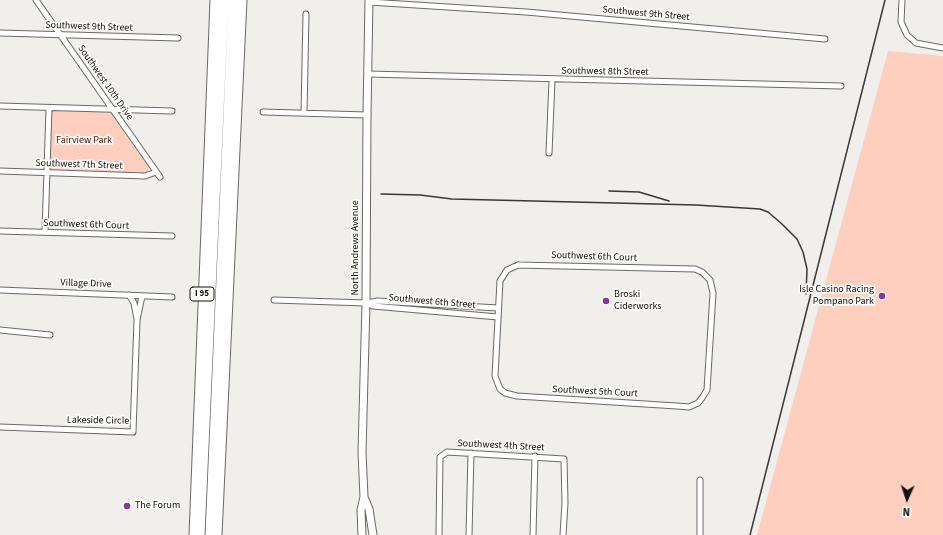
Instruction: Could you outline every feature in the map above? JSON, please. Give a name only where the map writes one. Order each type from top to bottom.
[{"type":"highway","name":"I 95","points":[[194,535],[215,0]]},
{"type":"highway","points":[[200,535],[224,0]]},
{"type":"highway","points":[[210,535],[233,0]]},
{"type":"highway","name":"I 95","points":[[216,535],[242,0]]},
{"type":"highway","points":[[212,77],[218,134]]},
{"type":"highway","points":[[220,291],[232,226]]},
{"type":"main road","name":"North Andrews Avenue","points":[[362,535],[361,510],[364,497],[362,452],[366,303],[367,115],[370,1]]},
{"type":"main road","name":"North Andrews Avenue","points":[[364,497],[369,509],[373,535]]},
{"type":"street","name":"Southwest 10th Drive","points":[[36,0],[158,175]]},
{"type":"street","points":[[902,0],[901,22],[907,35],[916,43],[943,48]]},
{"type":"street","name":"Southwest 9th Street","points":[[370,1],[526,12],[825,39]]},
{"type":"street","points":[[304,113],[306,14]]},
{"type":"street","name":"Southwest 9th Street","points":[[0,33],[178,38]]},
{"type":"street","name":"Southwest 8th Street","points":[[368,74],[552,80],[841,86]]},
{"type":"street","points":[[549,153],[552,80]]},
{"type":"street","points":[[0,106],[172,111]]},
{"type":"street","points":[[45,232],[49,108]]},
{"type":"street","points":[[263,112],[367,115]]},
{"type":"street","name":"Southwest 7th Street","points":[[0,171],[145,176],[158,175]]},
{"type":"street","name":"Southwest 6th Court","points":[[0,231],[172,236]]},
{"type":"street","name":"Southwest 6th Court","points":[[498,308],[500,281],[507,270],[518,265],[695,269],[702,272],[710,280],[713,292],[707,390],[702,398]]},
{"type":"street","name":"Village Drive","points":[[0,290],[172,297]]},
{"type":"street","name":"Lakeside Circle","points":[[129,295],[134,303],[137,320]]},
{"type":"street","name":"Lakeside Circle","points":[[0,427],[133,432],[137,320],[142,296]]},
{"type":"street","name":"Southwest 6th Street","points":[[274,300],[366,303],[378,301],[498,308]]},
{"type":"street","name":"Southwest 6th Street","points":[[366,303],[373,306],[498,317]]},
{"type":"street","points":[[498,308],[498,317]]},
{"type":"street","name":"Southwest 5th Court","points":[[498,317],[494,376],[500,389],[510,395],[689,407],[698,403],[702,398]]},
{"type":"street","points":[[0,330],[50,335]]},
{"type":"street","name":"Southwest 4th Street","points":[[439,535],[440,457],[447,452],[535,456],[564,459],[565,503],[563,535]]},
{"type":"street","points":[[469,535],[471,453]]},
{"type":"street","points":[[534,535],[535,456]]},
{"type":"street","points":[[700,480],[700,535]]},
{"type":"green space","name":"Isle Casino Racing Pompano Park","points":[[888,51],[943,56],[943,535],[757,535]]},
{"type":"green space","name":"Fairview Park","points":[[51,110],[110,111],[149,166],[149,169],[146,173],[49,169]]},
{"type":"railway","points":[[750,535],[885,0]]},
{"type":"railway","points":[[609,191],[639,192],[669,201]]},
{"type":"railway","points":[[381,194],[420,195],[452,199],[696,205],[760,209],[768,212],[797,239],[803,252],[807,269],[806,294]]},
{"type":"place","name":"Isle Casino Racing Pompano Park","points":[[882,296]]},
{"type":"place","name":"Broski Ciderworks","points":[[606,301]]},
{"type":"place","name":"The Forum","points":[[127,506]]}]
